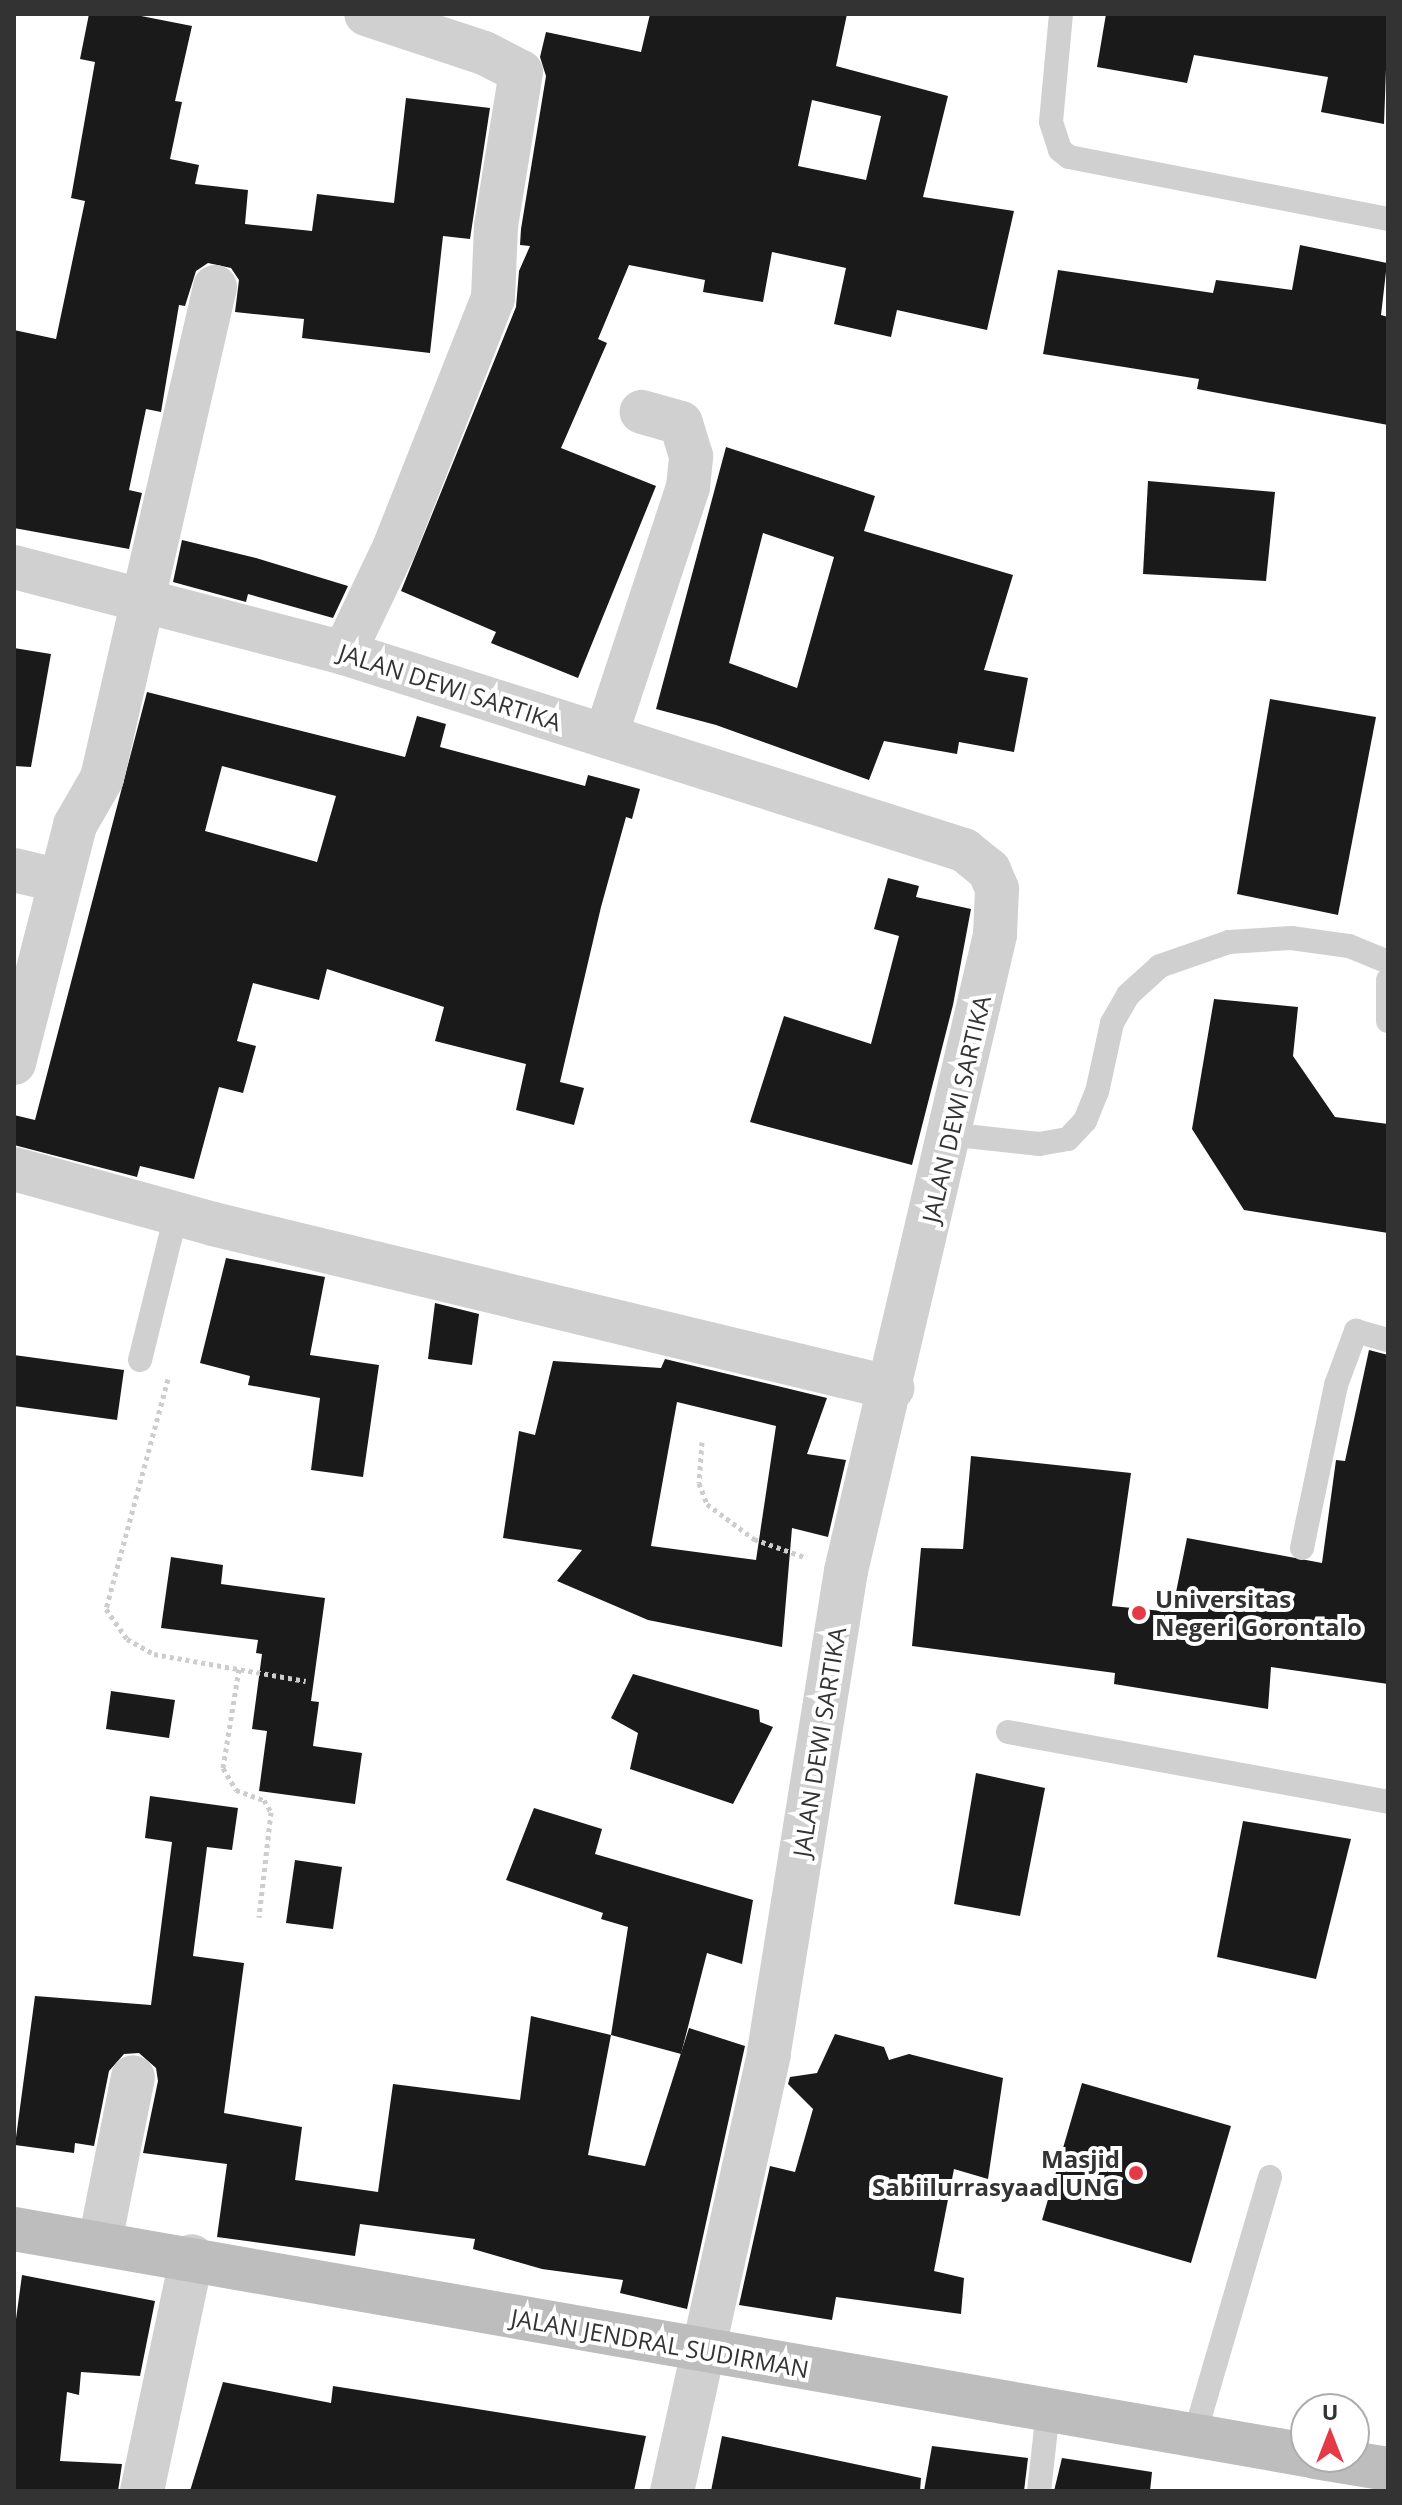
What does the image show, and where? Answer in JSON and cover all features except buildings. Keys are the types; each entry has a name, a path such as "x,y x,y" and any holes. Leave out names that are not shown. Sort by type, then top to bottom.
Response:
{"street":[{"path":"344,653 394,548 493,298 496,226 521,72 484,53 366,14"},
{"path":"14,1063 75,825 102,778 140,600 215,287"},
{"path":"606,735 688,487 691,456 681,423 642,412"},
{"name":"JALAN DEWI SARTIKA","path":"14,567 344,653 964,850 989,870 997,889 995,935 947,1134 892,1388 846,1571 769,2054 699,2351 672,2491"},
{"path":"14,870 60,881"},
{"path":"14,1169 176,1214 892,1388"},
{"path":"100,2242 133,2077"},
{"name":"JALAN JENDRAL SUDIRMAN","path":"14,2229 192,2256 699,2351 1290,2452"},
{"path":"142,2491 192,2256"}],"lane":[{"path":"1061,14 1051,122 1060,150 1069,157 1388,219"},
{"path":"947,1134 1039,1144 1068,1139 1085,1121 1097,1092 1112,1023 1128,995 1160,966 1229,942 1291,938 1349,946 1388,962"},
{"path":"1388,980 1388,1021"},
{"path":"140,1360 176,1214"},
{"path":"1302,1548 1336,1385 1356,1331 1388,1340"},
{"path":"1008,1732 1388,1802"},
{"path":"1194,2437 1270,2177"},
{"path":"1039,2491 1048,2411"}],"path":[{"path":"170,1372 110,1579 106,1609 127,1639 146,1650 306,1681"},
{"path":"702,1442 699,1483 707,1504 728,1524 754,1539 846,1571"},
{"path":"239,1669 223,1768 236,1790 264,1800 271,1812 259,1917"}],"place":[{"name":"Universitas Negeri Gorontalo","path":"1139,1613"},
{"name":"Masjid Sabiilurrasyaad UNG","path":"1136,2173"}]}
